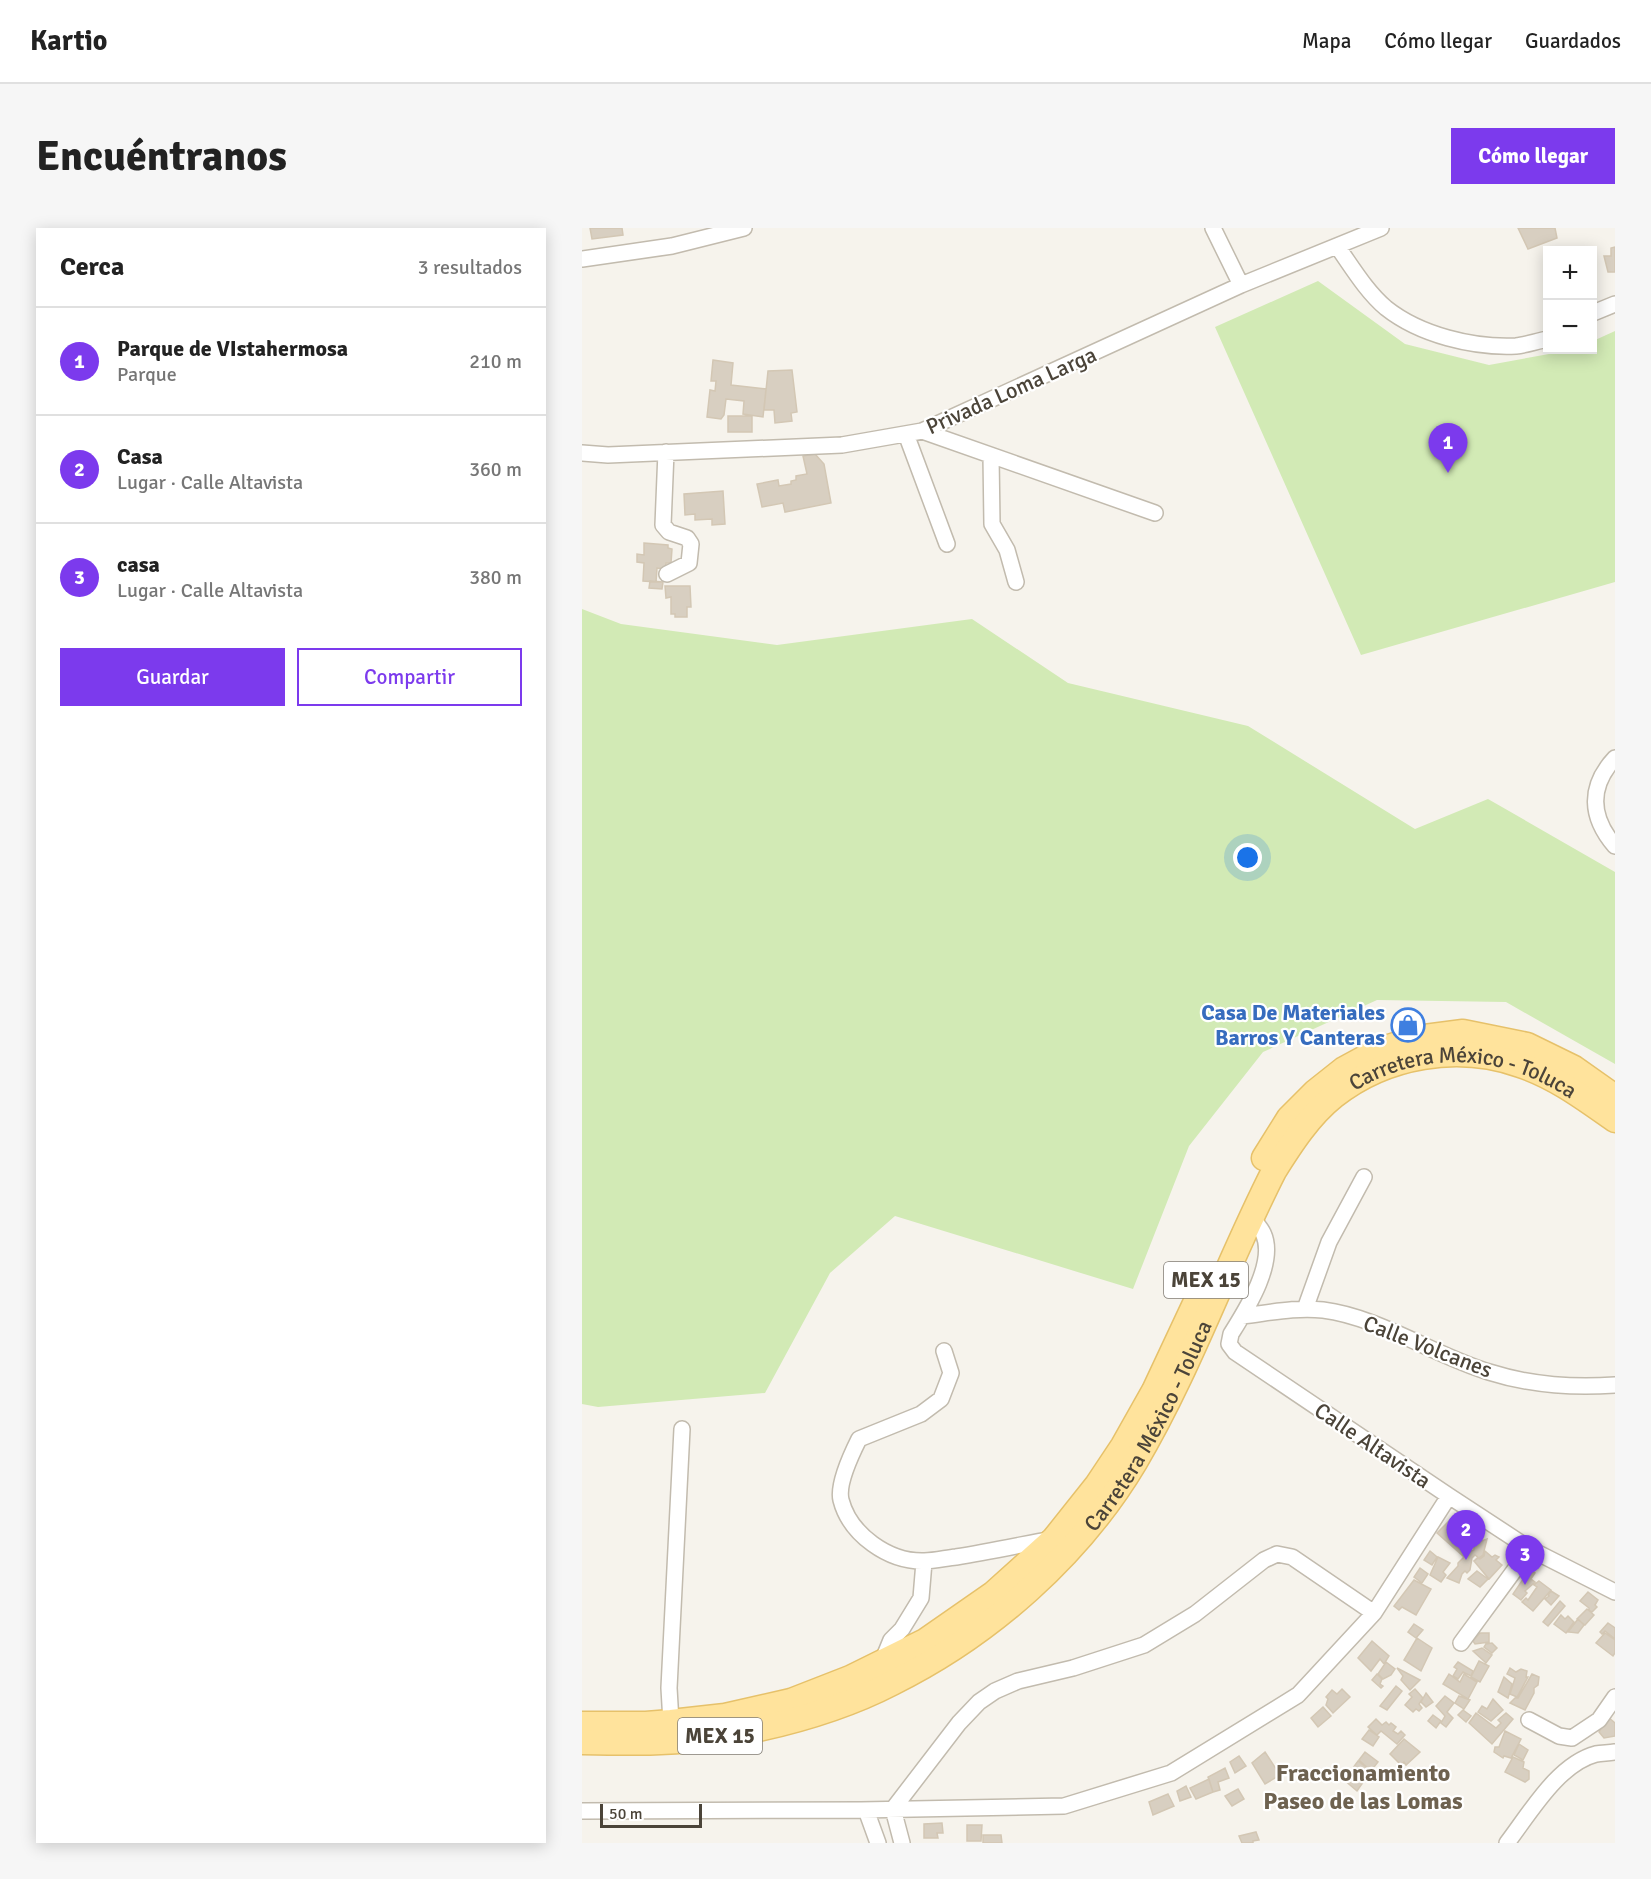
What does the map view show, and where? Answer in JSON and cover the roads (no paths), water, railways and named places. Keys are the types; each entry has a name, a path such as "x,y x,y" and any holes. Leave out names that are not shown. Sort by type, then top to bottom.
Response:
{"main road":[{"name":"Carretera México - Toluca","path":"582,1724 671,1722 725,1716 791,1701 850,1678 925,1641 994,1593 1053,1539 1097,1485 1123,1446 1154,1391 1267,1153 1289,1118 1322,1086 1344,1069 1379,1050 1417,1038 1463,1032 1527,1045 1574,1068 1615,1097"},
{"name":"Carretera México - Toluca","path":"582,1742 651,1743 690,1740 780,1724 853,1700 891,1684 949,1650 989,1622 1048,1571 1075,1542 1107,1504 1134,1465 1173,1392 1257,1203 1274,1171 1288,1148 1317,1112 1354,1082 1377,1070 1415,1058 1432,1055 1475,1055 1521,1065 1570,1088 1615,1120"}],"street":[{"path":"582,260 672,246 744,228"},
{"path":"1213,228 1241,285"},
{"name":"Privada Loma Larga","path":"582,453 608,455 842,445 922,431 1241,285 1381,228"},
{"path":"1337,246 1363,283 1385,307 1411,324 1450,338 1484,345 1517,346 1543,340"},
{"path":"1597,311 1615,304"},
{"path":"922,431 1155,513"},
{"path":"906,434 946,544"},
{"path":"666,452 663,525 669,532 687,538 691,544 689,563 668,574"},
{"path":"991,456 992,524 1007,550 1016,582"},
{"path":"1615,758 1604,770 1596,787 1595,809 1602,830 1615,846"},
{"path":"1305,1309 1329,1242 1364,1177"},
{"path":"1242,1316 1264,1269 1267,1251 1264,1234 1252,1218"},
{"name":"Calle Volcanes","path":"1242,1316 1305,1309 1350,1316 1489,1372 1547,1384 1579,1387 1615,1385"},
{"name":"Calle Altavista","path":"1242,1316 1231,1334 1229,1344 1235,1352 1530,1549 1615,1592"},
{"path":"944,1351 951,1373 941,1399 921,1414 859,1439 847,1464 841,1498 854,1527 884,1552 924,1562 1053,1539"},
{"path":"671,1722 669,1688 682,1429"},
{"path":"582,1811 866,1810 1064,1806 1171,1773 1298,1695 1374,1613 1449,1497"},
{"path":"1461,1642 1530,1549"},
{"path":"893,1809 959,1723 979,1702 995,1691 1018,1680 1073,1668 1144,1645 1195,1614 1264,1560 1277,1554 1292,1557 1374,1613"},
{"path":"882,1662 891,1640 902,1629 921,1598 924,1562"},
{"path":"1529,1720 1559,1736 1572,1738 1599,1720 1615,1696"},
{"path":"1508,1843 1556,1779 1572,1766 1594,1755 1615,1752"},
{"path":"893,1809 902,1843"},
{"path":"866,1810 878,1843"}],"place":[{"name":"Parque de VIstahermosa","path":"1448,473"},
{"name":"Casa De Materiales Barros Y Canteras","path":"1408,1025"},
{"name":"Casa","path":"1466,1560"},
{"name":"casa","path":"1525,1585"}],"district":[{"name":"Fraccionamiento Paseo de las Lomas","path":"1363,1787"}]}
